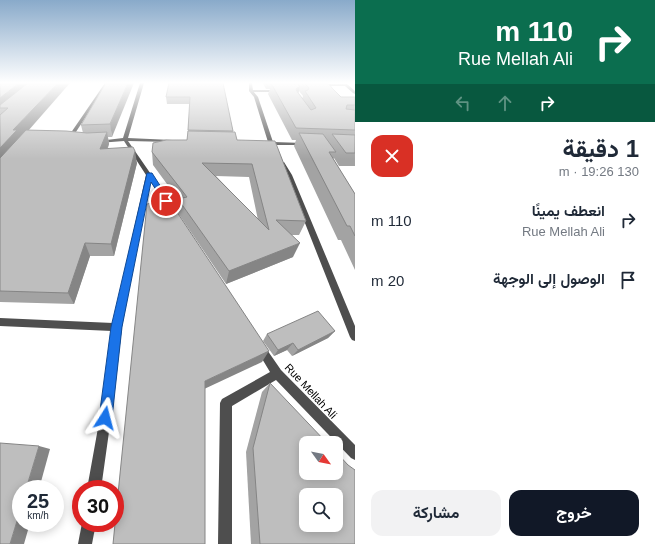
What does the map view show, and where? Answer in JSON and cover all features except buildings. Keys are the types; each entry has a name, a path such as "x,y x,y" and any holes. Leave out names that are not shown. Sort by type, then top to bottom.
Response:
{"street":[{"path":"68,140 89,108"},
{"path":"125,139 134,108"},
{"path":"260,108 271,144 289,175 355,337"},
{"path":"62,137 68,140 75,140"},
{"path":"125,139 175,214"},
{"path":"94,142 125,139 177,141"},
{"path":"258,143 307,144"},
{"path":"95,480 110,389 117,327 149,174"},
{"path":"0,322 117,327"},
{"name":"Rue Mellah Ali","path":"256,341 277,374 355,454"},
{"path":"225,544 226,403 277,374"},
{"path":"85,544 87,532"}],"route":[{"path":"105,418 117,327 149,174 166,201"}]}
